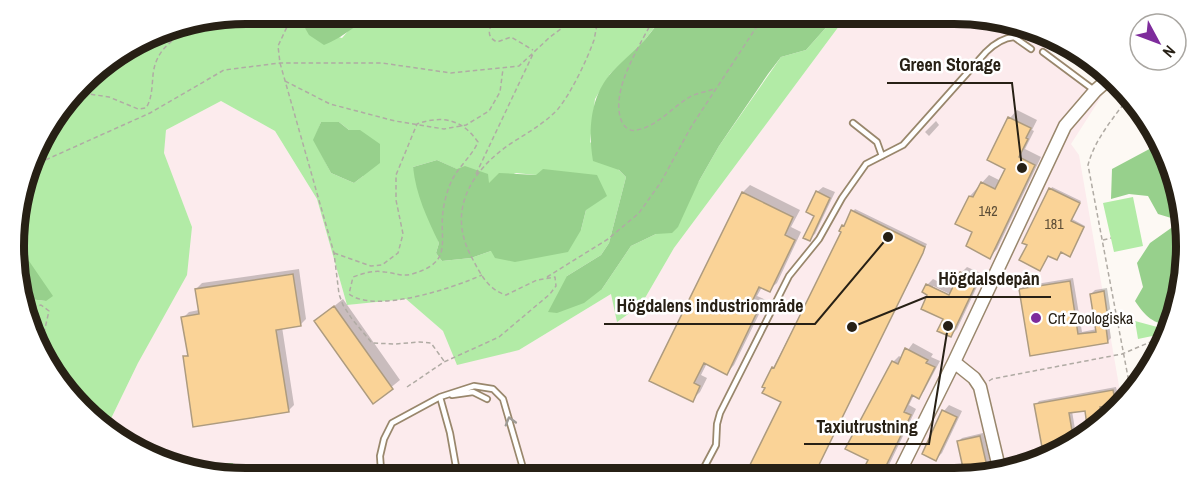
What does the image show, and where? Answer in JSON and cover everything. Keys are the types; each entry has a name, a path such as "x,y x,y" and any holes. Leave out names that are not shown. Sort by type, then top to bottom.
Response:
{"street":[{"path":"901,468 1065,126 1104,83"},
{"path":"954,362 975,378 980,387 998,464"}],"lane":[{"path":"704,468 716,445 720,413 789,276 819,239 842,198 866,164 903,146 995,44 1014,37 1031,49"},
{"path":"1043,52 1095,91"},
{"path":"853,123 877,141 882,156"},
{"path":"381,468 380,456 392,423 440,397 474,386 493,389 503,399 523,468"},
{"path":"440,397 473,392 487,399"},
{"path":"440,397 456,468"}],"path":[{"path":"288,24 278,46 280,63 334,253 339,294 343,306 372,343 431,344 444,362"},
{"path":"491,24 489,34 491,40 497,42 512,37 535,51"},
{"path":"41,162 150,113 224,70 280,63 382,63 451,73 519,66 568,24"},
{"path":"473,180 487,162 538,127 558,108 594,40 598,24"},
{"path":"651,24 631,63 623,85 620,96 620,116 623,125 632,131 639,130 665,116 690,97 716,89"},
{"path":"546,277 608,239 639,213 661,182 692,127 758,24"},
{"path":"85,93 109,97 138,109 146,108 150,98 154,67 161,50 181,34"},
{"path":"407,387 444,362 499,337 511,329 556,286 555,277 546,277 537,279 506,295 491,287 469,252 462,225 462,205 535,51"},
{"path":"284,81 330,104 395,121 444,129 462,126 489,111 500,92 503,68"},
{"path":"1124,103 1100,135 1092,149 1088,165 1122,354 1126,362 1129,382"},
{"path":"334,253 371,266 382,265 398,253 403,234 396,200 396,175 417,124 430,119 447,119 462,126 478,141 451,181 443,212 444,246 438,260 411,274 399,276 384,272 368,272 353,277 349,294 369,301 393,300 439,291 482,275"},
{"path":"1101,241 1111,238"},
{"path":"33,307 41,305 50,311 43,336"},
{"path":"980,387 992,378 1122,354 1155,340"}],"shaded area":[{"path":"841,24 969,24 997,28 1025,36 1048,45 1048,50 1103,94 1071,144 1079,155 1120,393 1089,422 1052,445 997,464 969,468 232,468 232,463 201,463 161,451 123,431 110,421 138,363 192,227 163,153 166,130 221,101 275,131 317,199 347,305 406,299 443,331 519,350 611,294 641,305 674,248"}],"green space":[{"path":"231,24 307,24 305,28 342,38 359,24 657,24 641,45 610,74 595,99 590,142 626,177 609,243 601,255 567,276 602,289 631,246 656,234 699,181 719,146 781,57 806,50 829,24 841,24 674,248 641,305 617,322 611,294 519,350 457,365 443,331 406,299 347,305 317,199 275,131 221,101 166,130 164,153 192,227 187,275 138,363 110,421 89,403 70,381 47,344 31,299 46,301 24,264 24,231 28,203 47,148 70,111 100,79 135,54 175,36 203,28","holes":["321,122 339,122 349,130 363,176 354,183 331,173 314,140","437,160 489,184 516,173 536,175 586,210 581,230 491,251 471,258 442,261 436,253 439,243 413,167"]},
{"path":"307,24 360,24 324,45 309,35 305,28"},
{"path":"658,24 829,24 806,50 781,57 768,74 719,146 699,181 678,227 672,233 656,234 631,246 602,289 584,303 557,313 548,312 567,276 601,255 609,243 626,177 619,170 593,161 592,114 605,81"},
{"path":"321,122 339,122 349,130 360,130 380,144 380,163 354,183 331,173 313,140"},
{"path":"1153,147 1164,175 1174,219 1158,214 1148,196 1129,194 1111,199 1112,169"},
{"path":"437,160 457,169 465,166 488,174 489,183 499,173 536,175 543,169 597,175 607,196 586,210 581,230 568,252 515,262 495,258 491,251 471,258 442,261 436,253 439,243 419,197 413,167"},
{"path":"1133,197 1143,246 1114,252 1103,203"},
{"path":"1175,225 1176,261 1172,289 1162,323 1150,318 1135,301 1143,287 1137,263 1150,243"},
{"path":"24,258 29,261 53,296 46,301 31,299"},
{"path":"1135,321 1160,328 1157,335 1138,339"},
{"path":"201,463 233,463 233,468"}],"building":[{"path":"1008,117 1031,128 1019,157 1035,165 990,259 966,246 972,232 955,224 969,196 973,197 981,182 995,189 1005,169 987,160"},
{"path":"1049,188 1080,203 1071,221 1084,227 1070,257 1061,252 1057,260 1048,256 1040,271 1019,260 1027,245 1022,243"},
{"path":"816,191 830,198 810,241 803,238 814,216 806,212"},
{"path":"742,192 793,217 785,235 795,240 770,292 759,287 751,304 759,308 727,375 704,363 694,383 700,386 693,402 649,381"},
{"path":"851,210 925,247 817,468 748,468 781,402 762,393 765,388 762,387 772,367 774,368 841,232 839,231 842,225 844,226"},
{"path":"960,272 978,280 951,337 937,331 943,319 921,309 927,295 922,292 926,284 949,295"},
{"path":"293,274 301,326 276,330 289,412 193,427 183,356 188,356 181,317 199,314 195,289"},
{"path":"1070,281 1078,334 1096,332 1090,294 1104,291 1109,327 1106,327 1108,343 1030,356 1019,289"},
{"path":"334,306 393,389 373,404 314,321"},
{"path":"905,348 928,360 926,363 935,367 919,399 912,395 904,412 911,415 885,468 869,468 865,466 868,460 845,449 892,361 898,364"},
{"path":"1113,390 1115,399 1108,406 1100,407 1101,412 1087,424 1085,411 1069,413 1072,434 1042,449 1034,404"},
{"path":"942,410 957,417 936,461 922,454"},
{"path":"980,436 987,465 963,468 957,441"}],"place":[{"name":"Green Storage","path":"1022,168"},
{"name":"Högdalens industriområde","path":"888,237"},
{"name":"Crt Zoologiska","path":"1036,318"},
{"name":"Taxiutrustning","path":"948,326"},
{"name":"Högdalsdepån","path":"852,327"}]}
